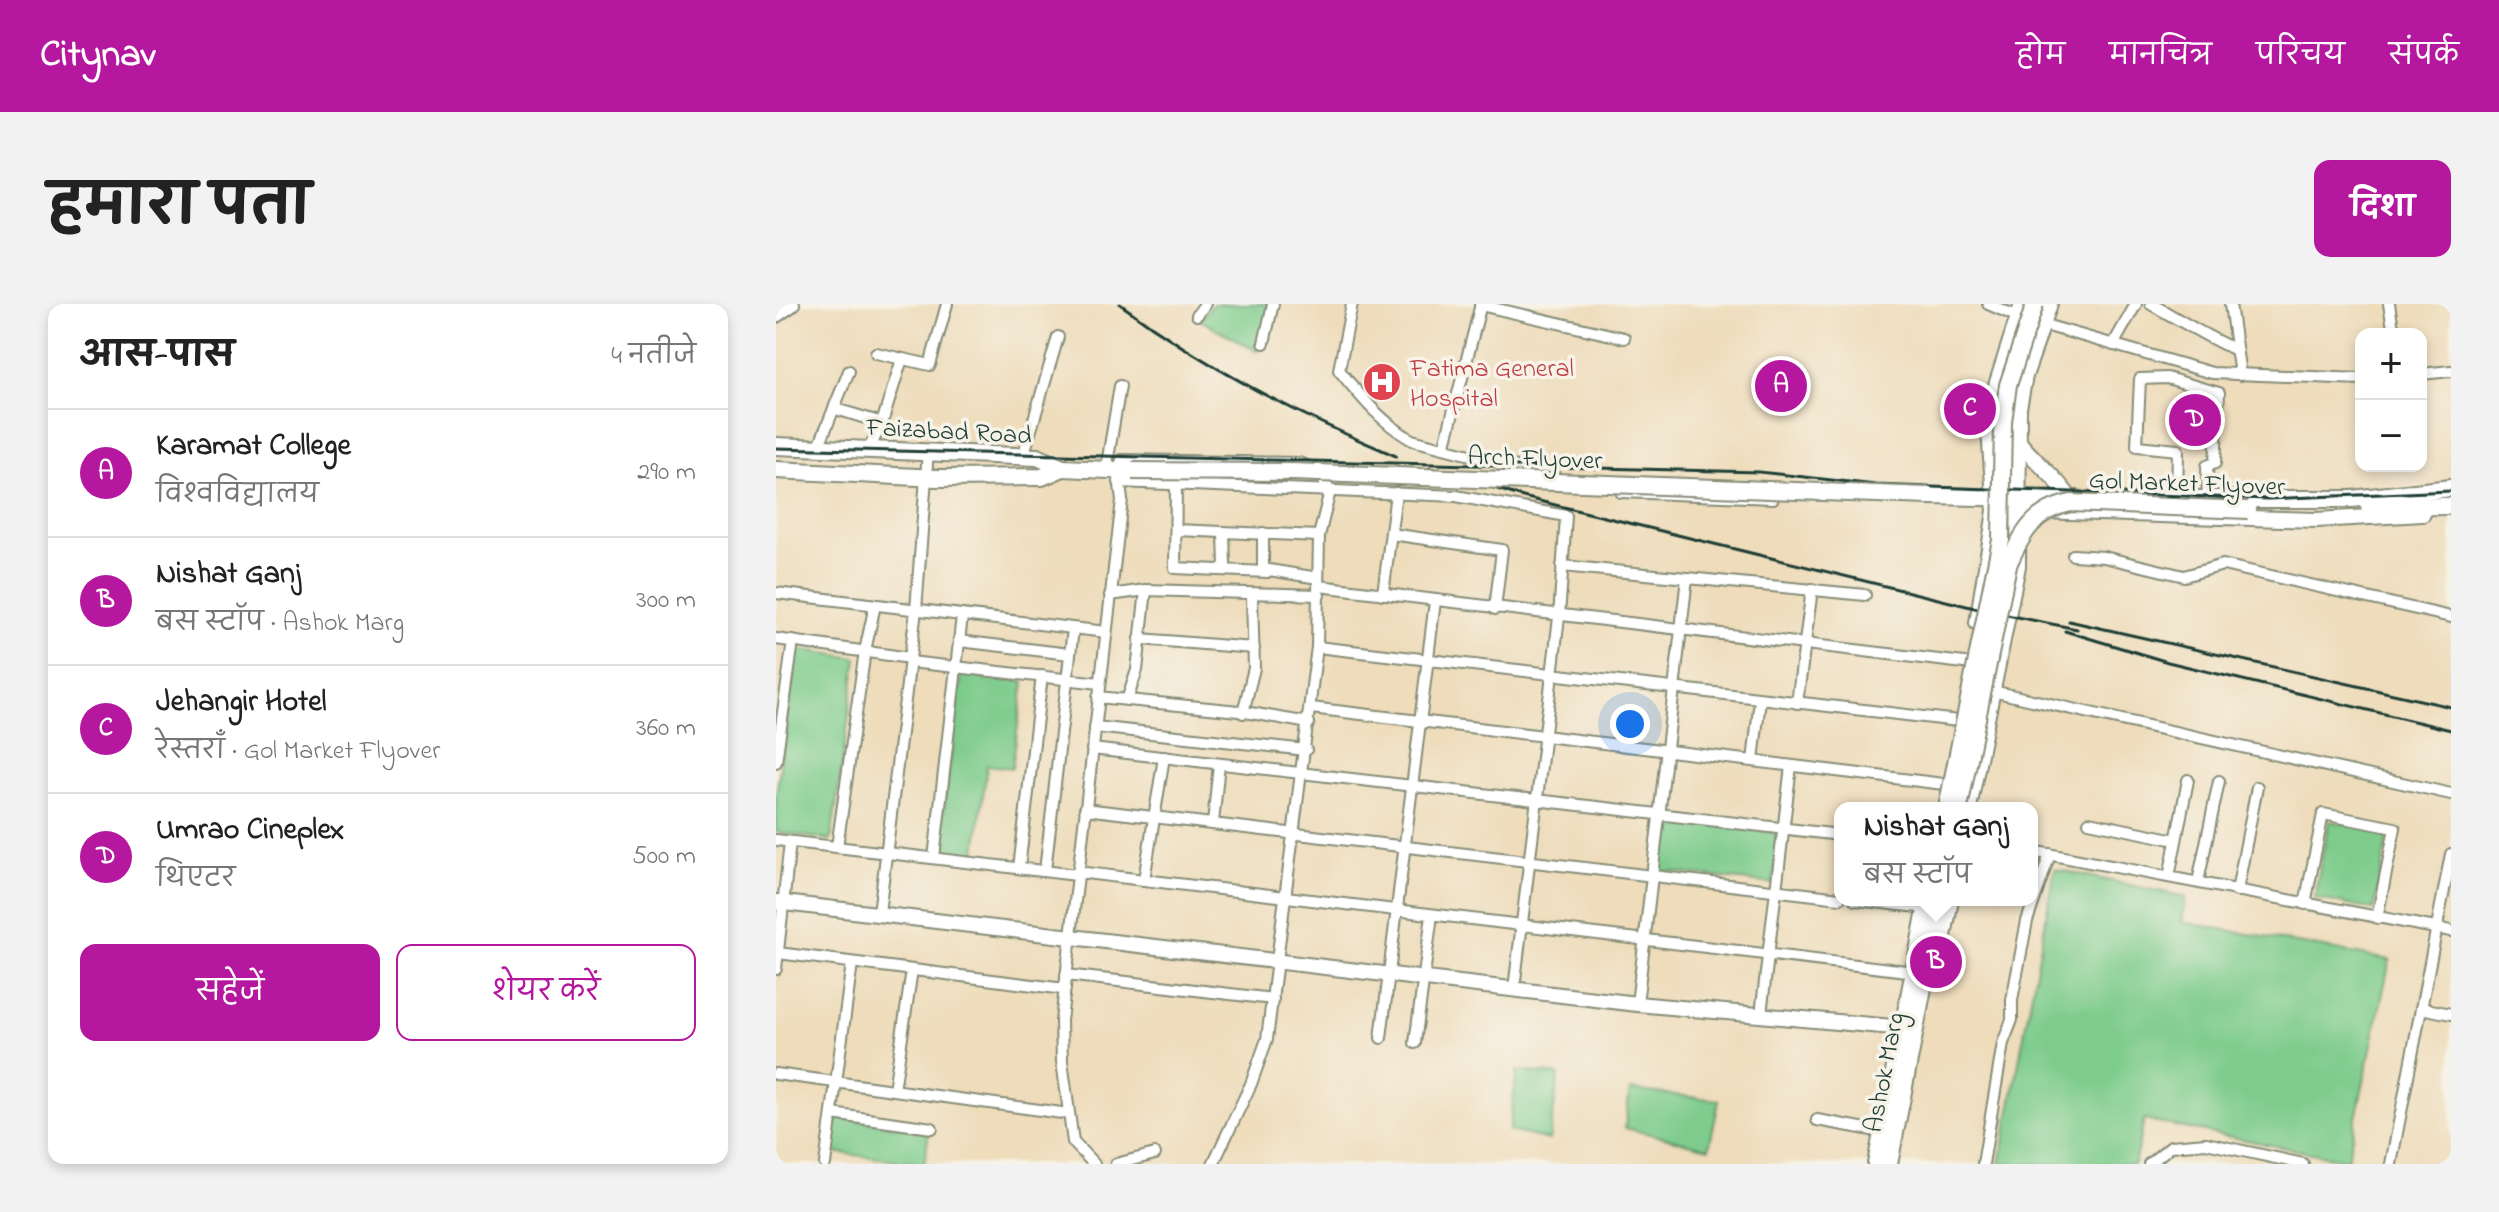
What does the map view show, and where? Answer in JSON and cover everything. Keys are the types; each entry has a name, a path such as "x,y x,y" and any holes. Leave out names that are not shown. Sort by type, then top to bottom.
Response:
{"main road":[{"path":"1948,802 2001,540 2003,422 2008,385 2035,304"},
{"name":"Faizabad Road","path":"776,446 1037,457 1063,468 1119,473"},
{"path":"776,470 928,477 1042,477 1063,468"},
{"name":"Arch Flyover","path":"1119,473 1292,472 1950,497"},
{"path":"1950,497 1993,503 2070,498 2208,501 2352,499 2451,488"},
{"name":"Gol Market Flyover","path":"1960,802 2008,565 2022,533 2033,520 2053,506 2071,503 2248,510 2451,506"},
{"path":"1924,954 1925,911"},
{"name":"Ashok Marg","path":"1876,1164 1915,972 1924,954"},
{"name":"Ashok Marg","path":"1889,1164 1924,954"}],"street":[{"path":"776,315 792,304"},
{"path":"876,353 930,365 947,304"},
{"path":"1197,315 1205,304"},
{"path":"1264,343 1273,304"},
{"path":"1352,304 1339,370 1372,410 1412,440 1554,476 1918,488 1950,497"},
{"path":"1988,304 2020,310 2043,325 2212,373 2355,379"},
{"path":"1970,802 2018,566 2018,439 2025,376 2050,304"},
{"path":"2113,345 2136,304"},
{"path":"2151,304 2202,336 2236,350"},
{"path":"2230,304 2240,375"},
{"path":"2389,304 2393,328"},
{"path":"1444,448 1481,305 1624,338"},
{"path":"1940,802 1983,588 1993,503 1989,431 1993,395 2020,310"},
{"path":"1023,457 1058,337"},
{"path":"869,449 882,423 902,359"},
{"path":"818,448 849,371"},
{"path":"2427,373 2451,371"},
{"path":"2209,390 2212,373"},
{"path":"2177,499 2178,450 2137,446 2140,379 2167,378 2219,393 2215,463 2207,466 2208,501"},
{"path":"1094,1164 1073,1142 1062,1061 1070,935 1122,500 1119,473 1120,386"},
{"path":"836,409 882,423"},
{"path":"2018,439 2034,462 2056,477 2070,498"},
{"path":"879,913 916,610 928,451"},
{"path":"1119,473 1122,460 1299,463 1316,469 1330,491 1319,536 1317,647 1311,708 1267,1039 1251,1084 1213,1164"},
{"path":"1119,473 1176,484 1456,496 1543,509 1566,516 1559,617 1514,989"},
{"path":"1176,484 1175,568 1267,572 1319,586 1997,668"},
{"path":"1383,594 1396,493"},
{"path":"2018,503 2316,520 2451,512"},
{"path":"1176,530 1319,536"},
{"path":"1219,570 1225,566 1224,532"},
{"path":"1263,533 1263,569 1267,572"},
{"path":"1391,534 1502,550 1495,609"},
{"path":"2073,555 2104,557 2184,576 2223,565 2451,617"},
{"path":"1562,566 1865,595"},
{"path":"1637,1004 1687,578"},
{"path":"1243,713 1254,648 1252,596 1255,592 1319,586"},
{"path":"1983,588 2012,591"},
{"path":"1797,703 1812,589"},
{"path":"1110,595 1146,590 1252,596"},
{"path":"1127,700 1137,670 1146,590"},
{"path":"776,593 1106,632"},
{"path":"1381,1038 1435,601"},
{"path":"837,847 865,651 875,605"},
{"path":"934,858 962,616"},
{"path":"1977,622 2006,628"},
{"path":"1045,871 1073,629"},
{"path":"776,639 956,667 1100,683"},
{"path":"1140,639 1254,648"},
{"path":"776,762 793,641"},
{"path":"959,641 1070,654"},
{"path":"1317,647 1985,725"},
{"path":"1019,868 1042,676"},
{"path":"1992,691 2451,794"},
{"path":"1098,697 1309,723"},
{"path":"1753,761 1760,699"},
{"path":"1311,708 1944,784"},
{"path":"1095,727 1306,750"},
{"path":"1092,749 1834,834"},
{"path":"1144,880 1164,757"},
{"path":"1213,823 1219,764"},
{"path":"1761,1014 1791,766"},
{"path":"2169,877 2188,780"},
{"path":"2198,882 2219,781"},
{"path":"2237,891 2257,787"},
{"path":"1085,809 1834,897"},
{"path":"2305,904 2323,814 2395,828 2377,918"},
{"path":"2089,822 2176,840"},
{"path":"776,840 1144,880 1915,972"},
{"path":"776,969 790,842"},
{"path":"2038,852 2451,931"},
{"path":"2038,889 2050,854"},
{"path":"2391,1164 2451,854"},
{"path":"781,902 1637,1004 1904,1028"},
{"path":"1893,906 1925,911"},
{"name":"Ashok Marg","path":"1925,911 1913,937 1924,954 1944,936 1950,906"},
{"path":"1983,1164 2003,1043 2012,1020 2012,1000 2032,906"},
{"path":"1415,1043 1432,915"},
{"path":"778,953 1065,989"},
{"path":"825,1164 852,963"},
{"path":"894,1090 912,970"},
{"path":"1066,975 1273,999"},
{"path":"2421,1008 2451,1014"},
{"path":"776,1074 1069,1114"},
{"path":"832,1114 932,1128"},
{"path":"1817,1120 1883,1132"},
{"path":"2149,1164 2171,1146 2206,1143 2303,1164"},
{"path":"1116,1164 1155,1154"}],"green space":[{"path":"1213,304 1270,304 1257,351 1200,320"},
{"path":"797,649 857,658 831,840 776,832 776,796"},
{"path":"962,673 1024,682 1012,768 987,765 975,859 938,854"},
{"path":"1662,819 1779,833 1773,884 1656,870"},
{"path":"2329,821 2389,832 2374,910 2314,898"},
{"path":"2055,869 2186,897 2182,922 2390,960 2347,1160 2144,1120 2134,1164 2000,1164"},
{"path":"1517,1071 1559,1075 1549,1140 1509,1131"},
{"path":"1630,1090 1719,1100 1709,1148 1625,1128"},
{"path":"836,1117 929,1131 924,1164 831,1152"}],"railway":[{"path":"1120,304 1186,349 1254,389 1396,456"},
{"path":"776,448 1759,472 1876,485 2268,499 2451,491"},
{"path":"1430,468 1523,497 1987,611 2077,629"},
{"path":"2069,621 2451,707"},
{"path":"2065,631 2168,662 2451,730"}],"place":[{"name":"Fatima General Hospital","path":"1382,382"},
{"name":"Karamat College","path":"1781,386"},
{"name":"Jehangir Hotel","path":"1970,409"},
{"name":"Umrao Cineplex","path":"2195,420"},
{"name":"Nishat Ganj","path":"1936,962"}]}
